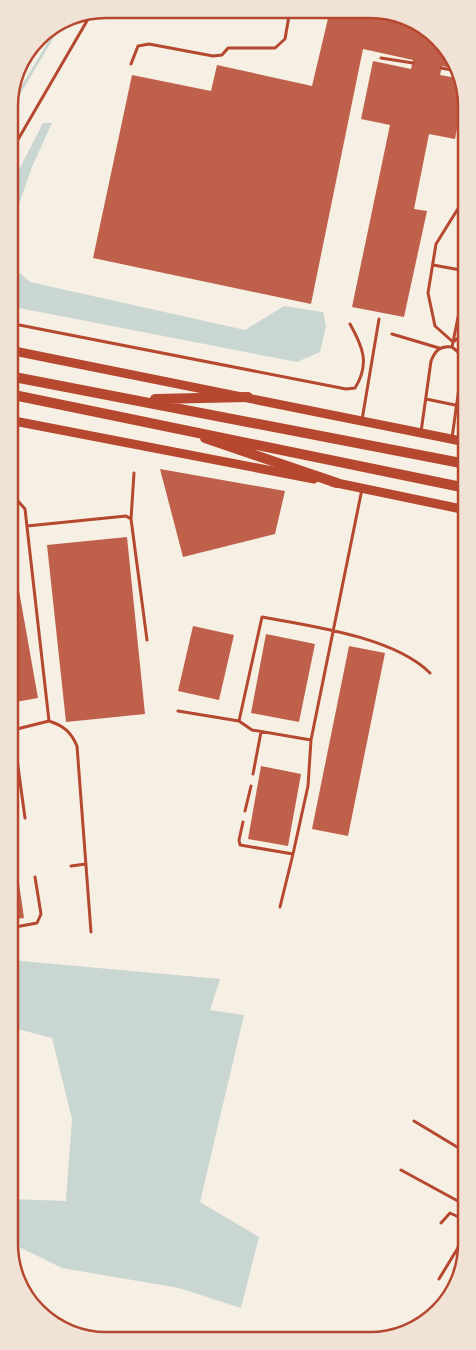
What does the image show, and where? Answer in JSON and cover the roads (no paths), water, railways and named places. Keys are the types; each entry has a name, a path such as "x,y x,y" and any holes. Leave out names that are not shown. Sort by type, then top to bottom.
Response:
{"highway":[{"path":"18,378 458,462"},
{"path":"18,396 163,424 458,486"},
{"path":"134,400 248,397"},
{"path":"163,424 337,483"}],"main road":[{"path":"18,352 458,440"},
{"path":"18,422 458,508"}],"lane":[{"path":"131,64 138,46 149,44 213,56 222,55 228,48 275,48 285,39 289,18"},
{"path":"18,140 88,19"},
{"path":"381,58 413,63"},
{"path":"441,68 450,70"},
{"path":"453,342 435,326 428,293 436,244 458,207"},
{"path":"432,265 458,270"},
{"path":"452,347 458,317"},
{"path":"362,420 379,319"},
{"path":"18,325 346,390 355,388 360,379 364,357 350,324"},
{"path":"392,334 439,348 452,347 458,352"},
{"path":"453,342 458,338"},
{"path":"421,433 431,361 434,353 439,348"},
{"path":"452,439 458,392"},
{"path":"426,399 456,405"},
{"path":"134,473 131,519 147,640"},
{"path":"280,907 308,786 311,740 362,489"},
{"path":"18,499 25,509 28,526 49,721"},
{"path":"28,526 126,516 131,519"},
{"path":"238,721 262,617 333,630 390,649 419,662 430,673"},
{"path":"178,711 238,721 252,730 311,740"},
{"path":"18,729 49,721 61,725 71,734 77,746 90,932"},
{"path":"253,774 261,732"},
{"path":"18,771 25,818"},
{"path":"245,811 251,786"},
{"path":"242,822 240,844 292,854"},
{"path":"71,866 86,864"},
{"path":"18,927 37,923 41,914 35,877"},
{"path":"414,1121 458,1148"},
{"path":"401,1170 458,1201"},
{"path":"441,1223 450,1212 458,1216"},
{"path":"440,1279 458,1248"}],"waterway":[{"path":"18,94 54,34"}]}
